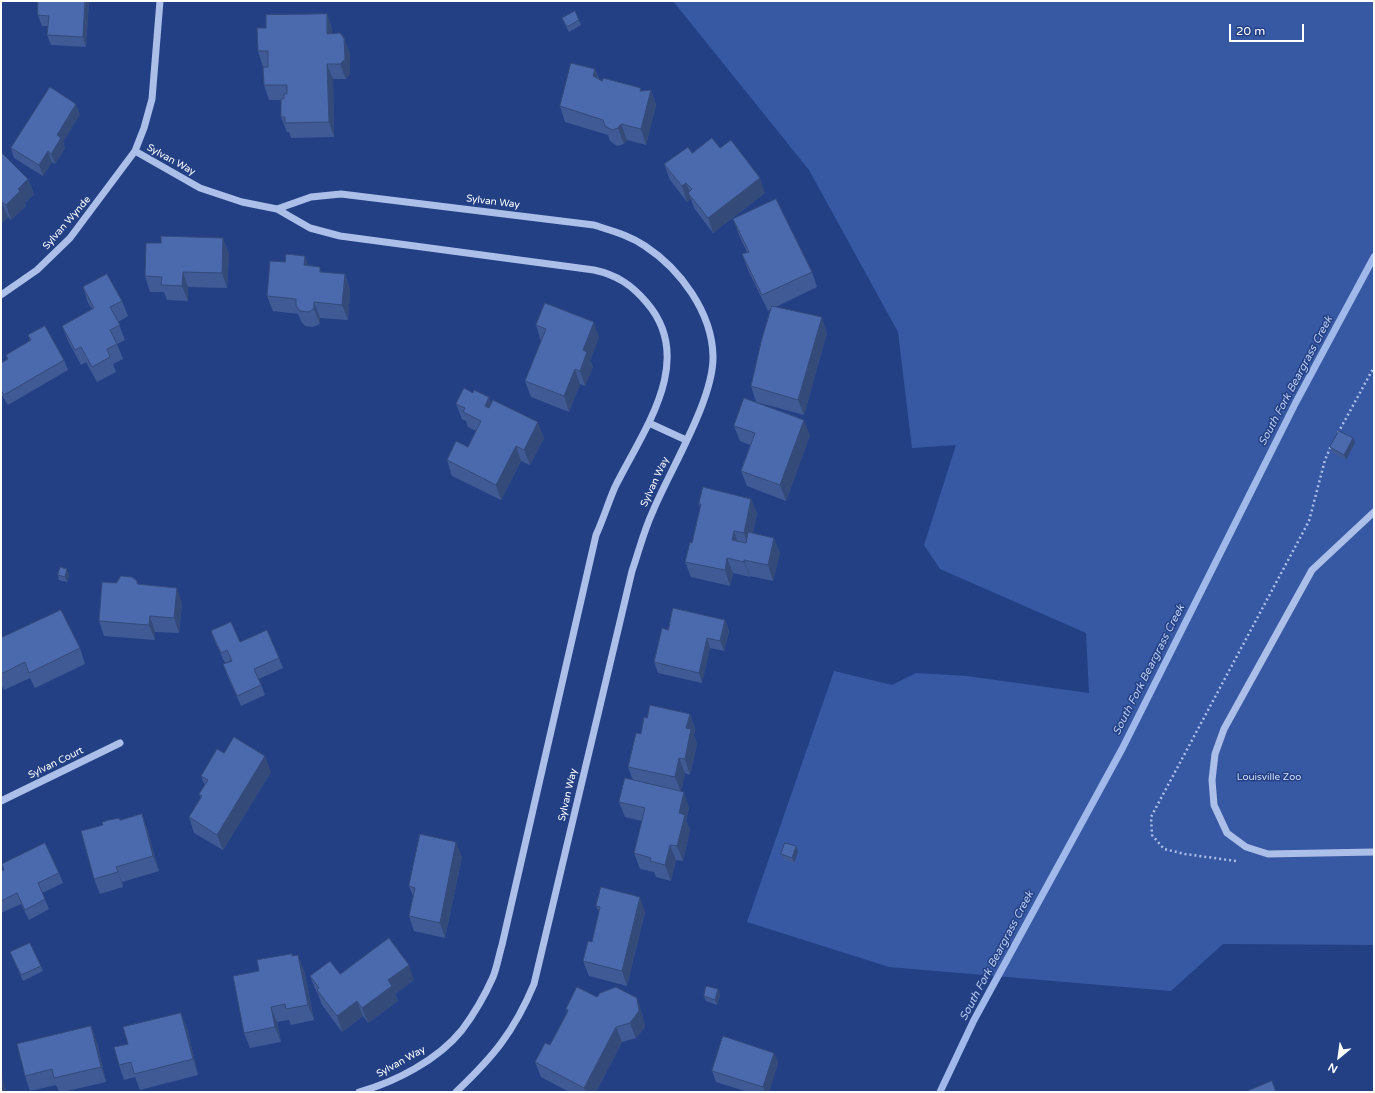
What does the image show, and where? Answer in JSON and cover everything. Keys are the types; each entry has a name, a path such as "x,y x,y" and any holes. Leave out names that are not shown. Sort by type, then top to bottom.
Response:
{"street":[{"name":"Sylvan Way","path":"160,1 152,99 144,128 134,151 200,188 242,202 277,209 310,228 340,236 594,270 612,274 628,284 642,297 654,311 664,330 668,352 663,390 649,423 615,489 596,536 502,945 493,976 462,1030 440,1051 422,1064 378,1087 359,1092"},
{"name":"Sylvan Wynde","path":"1,295 37,270 70,238 134,151"},
{"name":"Sylvan Way","path":"277,209 311,197 341,194 594,225 627,236 639,242 665,262 685,283 708,327 713,356 710,380 703,402 652,512 632,571 534,984 522,1013 510,1032 490,1058 456,1092"},
{"path":"649,423 686,440"},
{"path":"1374,512 1312,570 1224,729 1215,754 1212,780 1214,805 1227,833 1246,847 1268,854 1374,852"},
{"name":"Sylvan Court","path":"1,801 120,743"}],"green space":[{"name":"Louisville Zoo","path":"673,1 1374,1 1374,945 1223,944 1171,991 889,967 747,922 834,671 892,685 916,673 967,676 1089,693 1086,633 940,569 924,545 956,445 912,448 898,332 809,170"}],"building":[{"path":"38,1 85,1 83,37 47,35 49,16 38,15"},
{"path":"575,11 579,20 567,27 562,18"},
{"path":"327,14 327,34 340,33 344,38 345,59 340,64 327,64 329,122 285,123 285,117 281,117 281,99 284,99 284,94 287,94 287,85 264,85 263,67 268,67 268,51 258,51 257,28 266,28 266,15"},
{"path":"571,63 595,69 593,76 602,81 603,78 641,88 640,91 651,90 641,129 621,124 618,128 612,130 605,126 603,120 560,106"},
{"path":"50,87 76,104 57,135 61,138 51,154 48,151 39,165 11,148"},
{"path":"712,138 720,148 731,140 760,178 708,218 688,193 692,189 686,183 682,186 664,164 688,147 692,153"},
{"path":"1,152 28,179 18,189 20,191 6,205 2,202 1,203"},
{"path":"776,199 812,272 762,295 742,254 749,252 733,219"},
{"path":"161,236 223,238 222,273 183,272 182,286 161,285 162,277 145,276 146,243 161,243"},
{"path":"286,254 305,256 304,265 320,267 320,272 345,274 342,305 314,302 314,309 308,312 300,311 296,306 296,299 267,296 270,261 285,262"},
{"path":"107,274 122,301 110,307 120,325 110,330 117,344 107,349 110,357 92,367 81,347 75,350 62,326 94,308 83,287"},
{"path":"545,303 594,322 583,350 587,352 580,371 575,369 564,396 525,381 546,329 536,325"},
{"path":"772,306 822,317 798,400 751,386 761,342"},
{"path":"45,326 64,360 4,395 1,390 1,363 8,359 6,355 31,340 28,335"},
{"path":"464,388 473,393 474,390 489,397 485,406 489,408 493,400 538,422 524,450 516,446 496,485 447,460 456,441 468,447 481,421 463,412 465,408 456,404"},
{"path":"744,398 804,420 780,485 741,471 755,433 734,426"},
{"path":"1339,431 1353,438 1344,455 1330,447"},
{"path":"703,487 751,499 744,533 734,531 732,540 746,543 748,532 774,538 768,565 727,558 725,570 685,562 690,542 692,543 701,504 699,504"},
{"path":"60,567 67,569 65,577 58,575"},
{"path":"121,576 132,577 137,581 137,584 177,588 174,618 150,616 149,625 99,621 102,582 116,583"},
{"path":"673,608 725,620 720,641 707,638 699,673 654,662 662,628 668,630"},
{"path":"61,610 80,648 29,673 25,662 1,674 1,638"},
{"path":"231,622 240,642 267,630 279,658 254,669 261,685 237,696 223,664 232,661 230,656 227,650 221,653 211,631"},
{"path":"650,705 690,714 686,728 691,729 685,759 679,758 675,777 628,767 636,733 641,734 644,717 647,718"},
{"path":"234,737 265,756 217,835 189,817 202,796 199,794 208,780 201,776 217,749 224,753"},
{"path":"625,778 684,792 679,813 685,815 677,846 670,845 665,865 650,861 651,858 634,853 645,808 619,802"},
{"path":"142,814 153,856 116,867 118,872 94,879 81,831 103,825 102,822 109,820 119,818 120,820"},
{"path":"420,834 456,842 440,923 409,916 415,888 409,886"},
{"path":"45,843 59,873 38,883 45,899 25,910 17,893 1,901 1,871 4,870 2,864"},
{"path":"785,843 796,846 792,858 781,854"},
{"path":"601,887 640,897 622,971 583,961 588,941 592,942 600,907 596,906"},
{"path":"389,938 409,965 388,980 392,986 362,1008 357,1001 337,1016 317,990 319,988 310,976 330,961 340,974"},
{"path":"30,943 41,966 21,975 10,952"},
{"path":"292,954 292,956 298,955 308,1005 286,1009 285,1004 271,1007 275,1027 244,1033 233,976 259,971 257,960"},
{"path":"706,986 718,989 715,1000 704,996"},
{"path":"577,987 597,997 600,993 616,987 637,998 639,1011 630,1023 616,1027 584,1088 535,1062 545,1043 550,1045 567,1013 568,1010 566,1009"},
{"path":"181,1013 193,1059 134,1074 131,1062 119,1065 114,1047 128,1044 123,1027"},
{"path":"91,1026 101,1067 54,1078 52,1069 25,1076 17,1044"},
{"path":"723,1036 774,1053 763,1087 712,1071"},
{"path":"1,1081 3,1092 1,1092"},
{"path":"1272,1081 1276,1092 1245,1092"}],"waterway":[{"name":"South Fork Beargrass Creek","path":"940,1092 974,1020 1122,749 1296,402 1374,257"}]}
